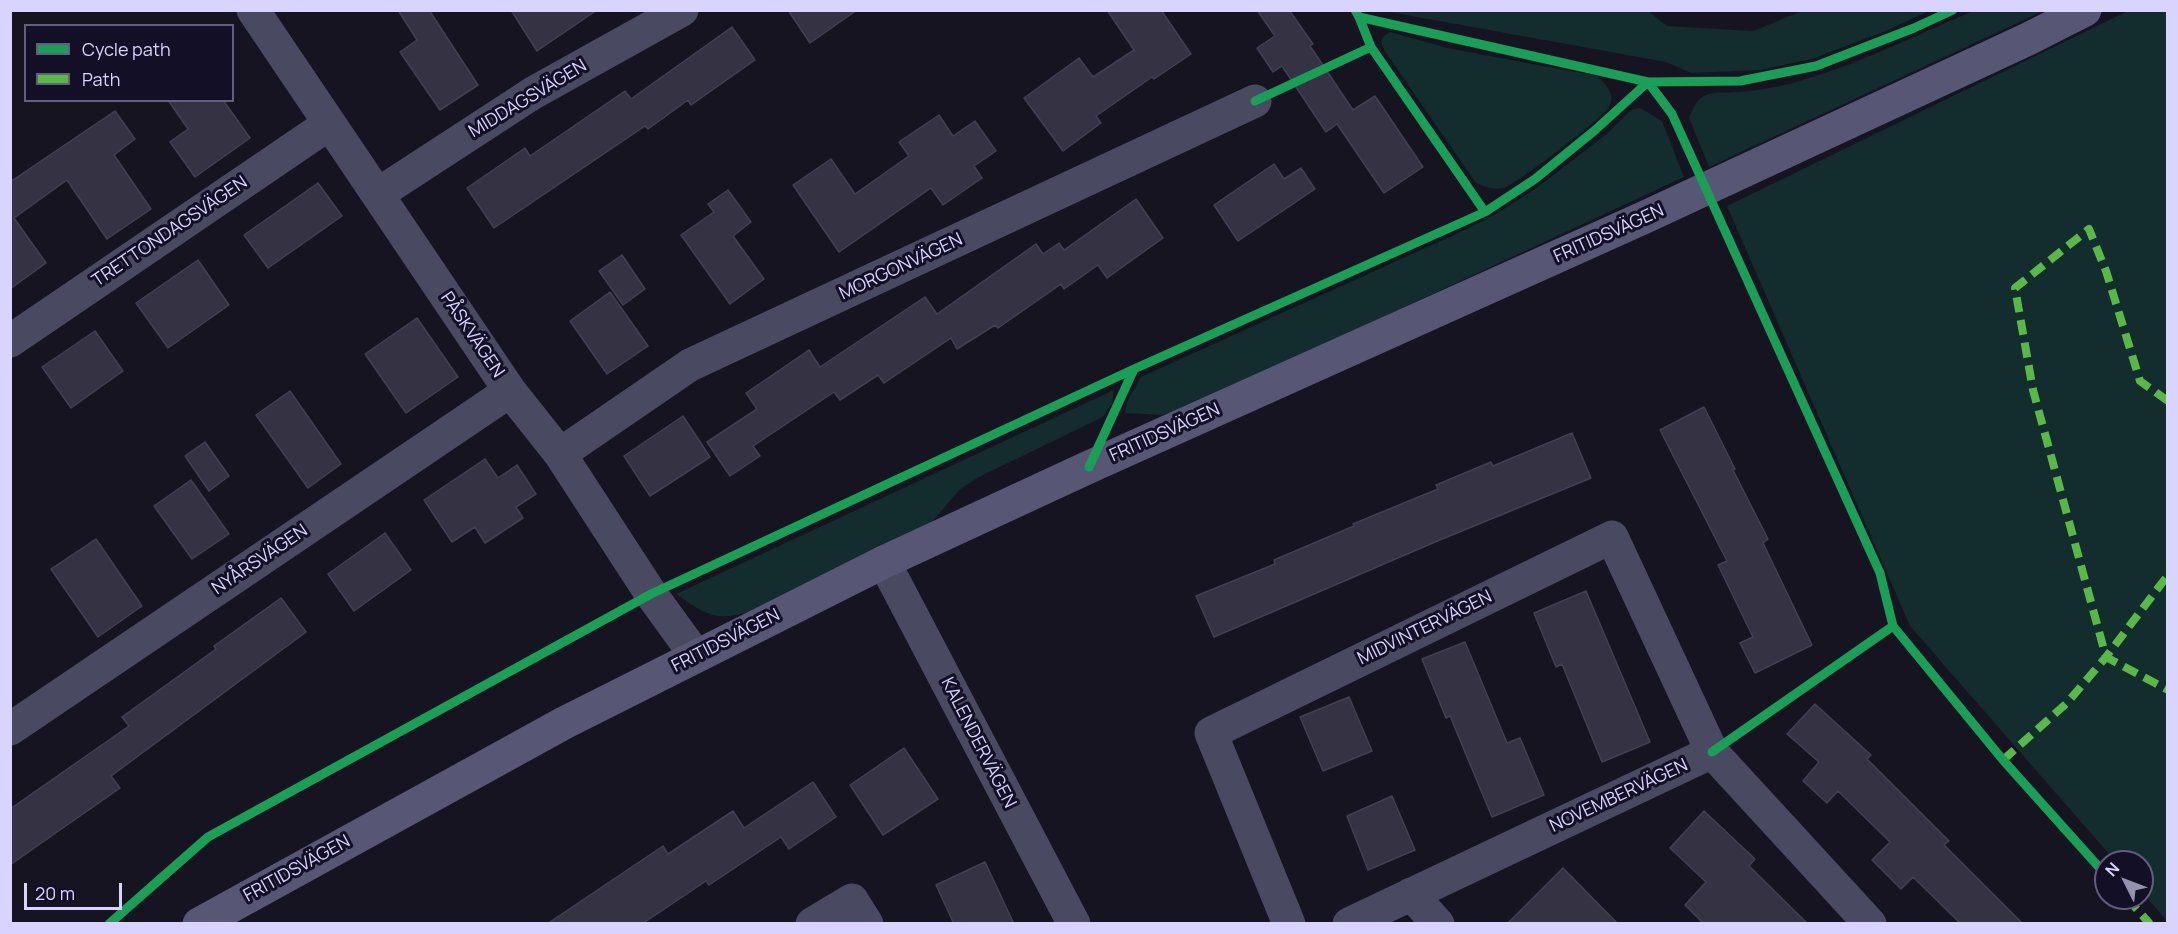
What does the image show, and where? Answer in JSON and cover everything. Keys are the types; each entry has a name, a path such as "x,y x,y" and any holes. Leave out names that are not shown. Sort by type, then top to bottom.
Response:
{"street":[{"name":"PÅSKVÄGEN","path":"253,10 510,391 560,454 651,594 696,656"},
{"name":"MIDDAGSVÄGEN","path":"378,195 532,93 681,10"},
{"name":"FRITIDSVÄGEN","path":"199,924 564,723 884,562 1653,214 2085,10"},
{"name":"MORGONVÄGEN","path":"560,454 690,365 1255,101"},
{"name":"TRETTONDAGSVÄGEN","path":"10,340 329,124"},
{"name":"NYÅRSVÄGEN","path":"10,729 510,391"},
{"name":"MIDVINTERVÄGEN","path":"1289,924 1211,732 1612,537 1712,752"},
{"name":"KALENDERVÄGEN","path":"884,562 1074,924"},
{"name":"NOVEMBERVÄGEN","path":"1349,924 1712,752"},
{"path":"1712,752 1870,924"},
{"path":"1411,894 1438,924"},
{"path":"812,924 852,900 867,924"}],"green space":[{"path":"2130,10 2168,11 2167,921 2154,906 2154,850 2106,850 1910,626 1727,206"},
{"path":"1384,11 1648,11 1667,26 1753,31 1802,11 1929,11 1888,30 1812,59 1760,70 1691,73 1666,62"},
{"path":"1973,11 2043,11 1709,167 1689,118 1698,101 1708,94 1744,92 1801,81 1876,54"},
{"path":"1390,32 1447,48 1597,76 1609,90 1611,102 1603,114 1523,176 1503,188 1486,187 1476,183 1384,50 1381,41"},
{"path":"1640,108 1662,121 1684,177 1196,404 1162,415 1125,413 1127,402 1141,377 1465,230 1499,212 1535,189 1608,133 1631,110"},
{"path":"1114,390 1112,403 1103,417 979,477 959,490 933,521 758,609 733,616 715,615 706,613 676,594"}],"building":[{"path":"398,10 429,10 478,85 440,110 400,52 417,40"},
{"path":"511,10 597,10 537,51"},
{"path":"788,10 857,10 810,43"},
{"path":"1107,10 1161,10 1191,54 1154,79 1152,77 1096,116 1101,123 1063,151 1024,98 1079,58 1093,77 1134,50"},
{"path":"1257,10 1289,10 1313,44 1310,46 1353,110 1375,96 1423,167 1384,193 1337,124 1326,132 1282,66 1273,72 1257,48 1275,36"},
{"path":"732,27 755,60 691,105 688,100 648,129 645,126 494,228 467,188 525,148 530,156 625,91 631,99"},
{"path":"169,102 224,102 250,138 195,177 170,142 188,129"},
{"path":"115,111 135,139 114,155 151,209 107,239 67,180 14,218 46,263 10,289 10,182"},
{"path":"939,115 953,136 975,121 996,151 974,166 982,178 943,205 931,188 839,252 793,185 831,159 855,194 909,156 899,142"},
{"path":"1274,164 1284,179 1301,168 1315,189 1238,241 1214,205"},
{"path":"318,183 342,216 268,268 244,235"},
{"path":"728,190 751,222 733,236 764,279 730,304 681,235 714,212 708,204"},
{"path":"1136,199 1163,238 1107,278 1098,265 1064,289 1061,284 998,328 995,325 957,349 951,338 884,383 878,375 840,400 834,392 753,446 760,456 730,476 707,442 757,409 746,393 809,350 820,367 925,297 937,314 1036,244 1043,254 1059,243 1064,250"},
{"path":"622,255 645,289 623,305 599,271"},
{"path":"198,260 229,305 168,348 136,303"},
{"path":"610,292 648,346 607,374 570,321"},
{"path":"417,318 458,377 406,413 365,354"},
{"path":"95,331 123,371 71,408 42,367"},
{"path":"290,391 341,464 308,488 256,415"},
{"path":"1704,407 1768,539 1763,543 1812,645 1755,673 1740,643 1753,637 1718,565 1727,561 1660,430"},
{"path":"683,416 710,457 650,496 624,456"},
{"path":"1572,433 1591,478 1214,637 1196,596 1275,564 1274,560 1438,489 1436,485 1491,462 1493,466"},
{"path":"205,442 229,476 209,491 185,456"},
{"path":"485,459 498,478 517,465 536,494 516,507 523,518 485,543 475,527 452,542 424,500"},
{"path":"191,480 229,534 192,559 154,506"},
{"path":"385,533 411,570 354,611 328,574"},
{"path":"96,539 142,606 98,637 51,569"},
{"path":"1586,591 1650,742 1602,762 1562,664 1556,667 1534,613"},
{"path":"281,598 306,632 111,776 120,788 10,865 10,809 129,726 122,717 216,649 214,646"},
{"path":"1465,642 1507,743 1520,738 1544,795 1492,817 1450,716 1446,718 1422,659"},
{"path":"1349,697 1372,751 1323,771 1300,717"},
{"path":"1815,704 1871,755 1867,759 1949,841 1944,845 2023,924 1961,924 1913,877 1901,889 1872,860 1890,842 1838,791 1827,803 1803,781 1819,762 1787,734"},
{"path":"904,748 938,799 883,835 850,785"},
{"path":"813,782 836,817 789,849 781,837 709,885 706,881 642,924 547,924 663,846 668,854 733,811 744,828"},
{"path":"1392,796 1415,850 1368,870 1347,816"},
{"path":"1704,811 1755,859 1749,866 1808,924 1704,924 1685,905 1706,882 1670,848"},
{"path":"985,862 1014,924 954,924 936,885"},
{"path":"1563,868 1618,924 1507,924"}],"marked path":[{"path":"2168,401 2140,381 2106,271 2089,229 2015,288 2033,390 2106,657 2168,690"},
{"path":"2003,760 2067,703 2106,657 2168,575"},
{"path":"2138,910 2150,924"}],"cycle path":[{"path":"1355,10 1359,17 1648,82 1740,81 1816,66 1914,28 1953,10"},
{"path":"1359,17 1371,47 1485,212"},
{"path":"1255,101 1371,47"},
{"path":"1648,82 1672,114 1880,573 1893,626 2003,760 2094,862"},
{"path":"109,924 208,837 651,594 1134,369 1485,212 1535,179 1594,131 1648,82"},
{"path":"1089,467 1134,369"},
{"path":"1712,752 1893,626"}]}
